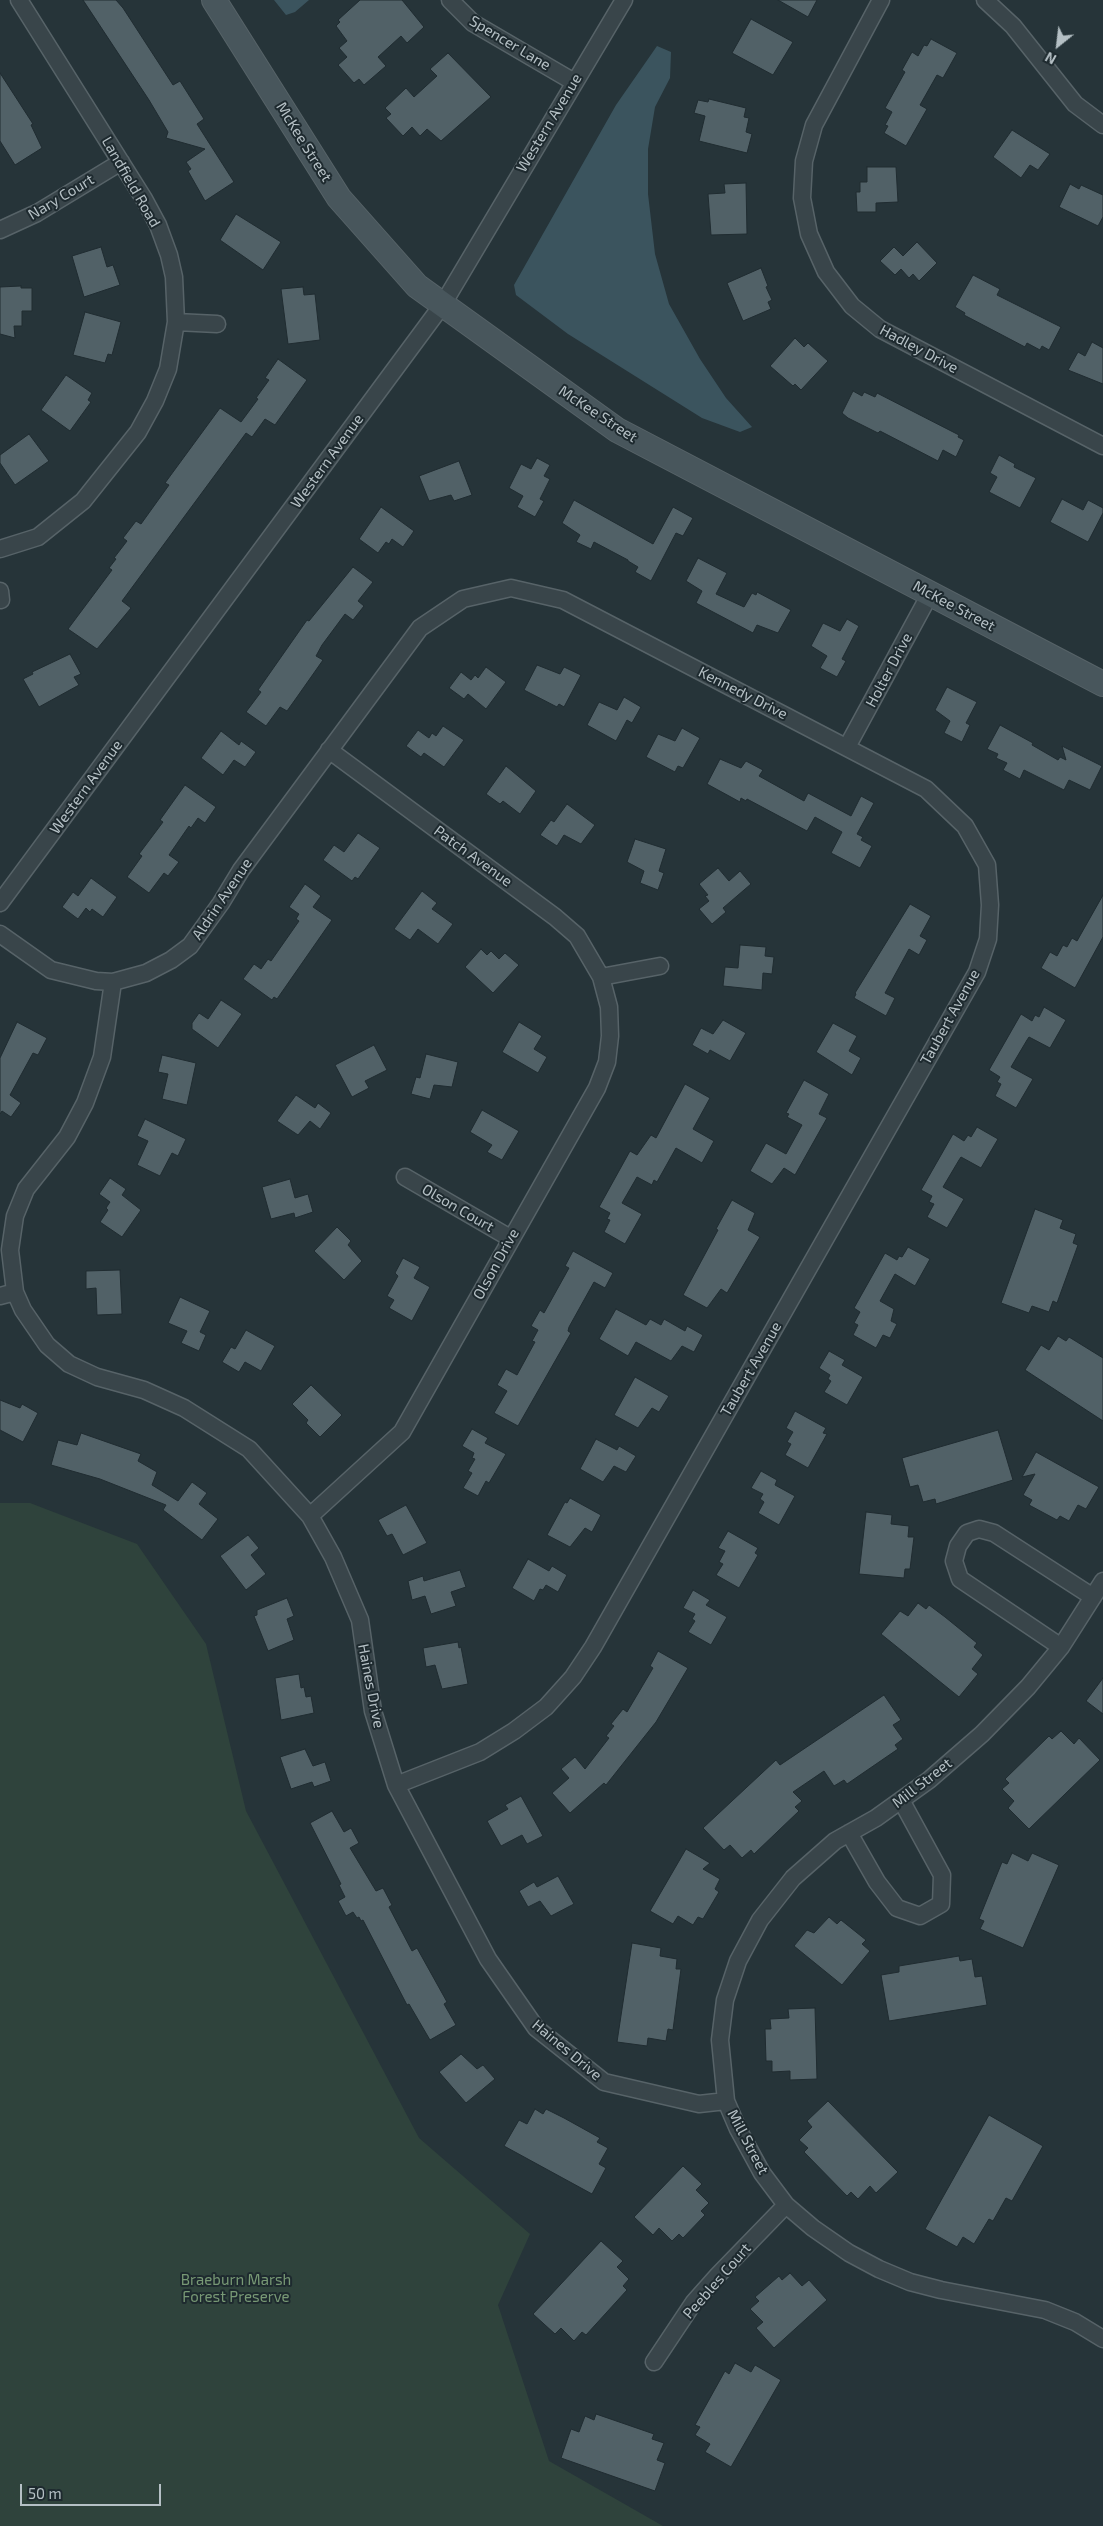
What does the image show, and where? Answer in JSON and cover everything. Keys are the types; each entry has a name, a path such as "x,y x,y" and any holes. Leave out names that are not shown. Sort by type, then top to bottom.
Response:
{"street":[{"name":"Landfield Road","path":"0,548 38,537 83,501 138,432 155,401 168,369 176,322 174,276 169,255 158,226 121,162 19,0"},
{"name":"McKee Street","path":"214,0 339,198 417,286 617,430 1103,684"},
{"name":"Spencer Lane","path":"450,0 473,23 574,82"},
{"name":"Western Avenue","path":"0,903 443,304 624,0"},
{"name":"Hadley Drive","path":"881,0 814,125 804,161 802,198 809,234 826,272 852,306 880,330 1103,446"},
{"path":"985,0 1013,26 1075,104 1103,125"},
{"name":"Nary Court","path":"0,230 37,213 121,162"},
{"path":"176,322 218,324"},
{"name":"Kennedy Drive","path":"463,599 511,588 563,600 926,789 965,826 987,865"},
{"name":"Holter Drive","path":"847,747 930,594"},
{"name":"Aldrin Avenue","path":"114,982 146,973 172,960 190,946 221,903 241,870 420,628 463,599"},
{"name":"Patch Avenue","path":"328,750 555,917 577,936 601,977"},
{"name":"Taubert Avenue","path":"396,1785 480,1752 514,1732 546,1707 573,1677 583,1662 977,972 988,939 990,905 987,865"},
{"path":"0,934 51,970 86,979 114,982 102,1057 85,1103 67,1137 26,1189 15,1216 10,1250 8,1294"},
{"path":"601,977 660,966"},
{"name":"Olson Drive","path":"310,1516 402,1432 431,1384 510,1238 597,1088 607,1062 610,1036 609,1007 601,977"},
{"name":"Olson Court","path":"405,1177 510,1238"},
{"name":"Haines Drive","path":"8,1294 24,1310 47,1345 69,1364 97,1377 144,1390 192,1413 249,1449 310,1516 334,1558 360,1620 372,1710 396,1785 488,1959 536,2028 604,2082 699,2104 726,2100"},
{"path":"1061,1646 960,1579 954,1561 958,1546 967,1533 979,1530 994,1533 1093,1597"},
{"name":"Mill Street","path":"1103,1581 1061,1646 1028,1687 982,1734 929,1780 901,1800 835,1841 793,1878 760,1920 738,1962 725,2000 720,2040 726,2100 738,2129 762,2173 786,2205 834,2243 879,2269 940,2290 1045,2310 1075,2322 1103,2339"},
{"path":"849,1833 877,1882 897,1908 920,1916 941,1904 942,1875 901,1800"},
{"name":"Peebles Court","path":"654,2362 694,2302 786,2205"}],"green space":[{"name":"Braeburn Marsh Forest Preserve","path":"0,1503 30,1503 137,1544 206,1644 246,1811 419,2138 530,2234 498,2305 549,2461 663,2526 0,2526"}],"water":[{"path":"274,0 309,0 295,12 286,15"},
{"path":"657,46 671,52 670,78 655,107 648,149 648,194 655,254 669,304 700,359 726,398 752,427 740,432 702,418 568,334 516,295 514,285 616,105"}],"building":[{"path":"83,0 116,0 123,8 173,85 180,81 204,119 197,124 234,182 205,201 188,171 191,169 186,162 205,149 166,138 168,132 149,100"},
{"path":"360,0 402,0 424,27 407,43 401,36 378,57 386,66 364,85 359,79 354,83 338,65 347,57 339,48 347,41 336,26 340,22 338,20"},
{"path":"778,0 817,0 808,17"},
{"path":"751,19 793,42 773,75 732,53"},
{"path":"931,39 957,53 943,78 937,75 920,105 927,109 906,146 884,133 888,126 885,125 892,112 885,108 905,72 902,70 912,52 918,56 924,45 927,46"},
{"path":"448,53 491,97 441,141 427,129 420,136 412,127 403,136 386,118 391,114 385,108 406,88 414,97 437,76 430,69"},
{"path":"0,73 33,124 31,125 42,148 15,165 0,141"},
{"path":"709,99 746,108 744,117 749,118 746,132 752,134 747,153 699,141 705,116 694,113 698,100 708,102"},
{"path":"1012,130 1050,154 1038,170 1030,165 1021,178 993,157"},
{"path":"867,167 896,167 898,202 876,203 876,212 857,212 856,192 860,192 860,182 867,182"},
{"path":"746,183 747,234 711,235 708,194 725,193 724,184"},
{"path":"1070,184 1079,189 1081,185 1103,195 1103,217 1098,226 1059,207"},
{"path":"236,214 281,242 263,270 220,240"},
{"path":"917,242 937,263 919,281 913,274 909,278 901,269 895,275 880,261 894,247 903,256"},
{"path":"101,247 107,267 113,265 120,285 84,297 72,256"},
{"path":"761,268 772,300 768,302 771,309 743,321 727,283"},
{"path":"973,275 1000,289 997,295 1061,327 1049,350 1042,346 1040,350 1027,343 1025,347 964,315 965,313 955,307"},
{"path":"21,286 21,288 32,288 32,311 22,311 22,326 14,326 15,338 0,334 0,287"},
{"path":"303,287 304,295 315,294 320,340 288,344 281,289"},
{"path":"85,312 121,322 112,355 108,354 105,363 73,355"},
{"path":"795,338 804,347 808,343 828,361 801,390 795,384 793,386 770,366"},
{"path":"1092,342 1103,348 1103,384 1068,370 1078,352 1085,356"},
{"path":"278,359 307,380 275,425 265,419 252,437 246,433 122,601 131,608 97,649 68,629 112,570 109,568 116,559 114,558 127,541 123,538 136,521 141,524 169,485 165,483 220,408 241,422 258,399 256,398 269,380 265,378"},
{"path":"66,375 92,393 88,400 91,402 70,431 41,410"},
{"path":"853,391 862,396 864,392 875,397 877,393 959,435 958,437 964,440 956,457 943,450 938,461 880,431 878,433 848,418 842,413"},
{"path":"29,434 49,461 15,485 0,463 0,455"},
{"path":"999,455 1015,464 1014,467 1036,478 1020,508 989,492 997,477 990,473"},
{"path":"537,458 550,465 544,476 550,479 540,499 544,501 535,517 517,507 523,496 509,488 521,464 531,469"},
{"path":"459,461 472,495 454,501 451,495 429,501 419,476"},
{"path":"1062,499 1083,510 1088,500 1103,508 1103,513 1088,542 1050,522"},
{"path":"574,500 653,544 673,507 693,518 683,536 676,533 651,581 635,572 638,567 628,560 594,542 591,549 576,542 580,535 562,523"},
{"path":"381,507 414,531 403,547 392,539 389,544 386,542 378,553 359,539"},
{"path":"698,558 727,573 716,594 744,607 752,593 756,595 757,592 791,610 778,633 757,625 753,633 696,603 702,591 686,581"},
{"path":"353,567 373,582 358,601 364,606 353,620 345,614 322,645 316,656 323,660 297,697 287,711 280,707 266,726 246,712 261,692 258,690 307,620 309,621"},
{"path":"847,619 859,626 842,659 846,661 837,677 820,668 827,656 811,646 823,623 840,631"},
{"path":"70,654 81,674 74,677 79,685 39,707 23,679 33,674 32,672"},
{"path":"537,665 560,674 564,667 581,675 564,707 559,704 557,707 524,690"},
{"path":"486,667 506,682 486,709 468,694 464,699 449,688 461,672 471,680 475,675 478,678"},
{"path":"947,687 977,702 966,723 970,725 962,742 944,733 950,721 935,710"},
{"path":"624,697 641,707 632,723 627,720 616,741 587,725 599,702 617,710"},
{"path":"1000,725 1033,743 1032,745 1058,760 1060,757 1066,760 1062,746 1102,766 1090,790 1069,780 1064,790 1024,770 1020,779 1003,770 1007,763 996,758 998,754 987,749"},
{"path":"443,726 464,740 444,767 424,753 421,757 406,746 418,730 429,738 432,733 436,736"},
{"path":"682,728 700,738 683,768 678,766 675,772 646,757 658,734 675,741"},
{"path":"221,731 239,745 241,741 256,752 245,767 234,760 223,775 201,758"},
{"path":"720,759 741,768 746,761 763,770 759,776 804,801 808,793 851,816 861,796 874,803 857,834 863,837 861,840 872,846 860,868 831,853 842,832 815,817 807,831 747,799 746,801 741,798 740,802 707,784"},
{"path":"506,766 536,791 520,814 503,801 500,804 486,794"},
{"path":"185,785 216,807 205,823 198,818 191,828 189,826 169,855 179,862 168,876 164,873 149,893 127,877 142,856 139,854 163,822 160,820"},
{"path":"567,804 595,825 581,844 564,835 557,846 540,835 551,820 554,822"},
{"path":"358,833 380,848 358,879 355,877 352,881 323,860 334,845 344,852"},
{"path":"635,839 666,849 659,871 664,873 658,890 640,883 644,871 627,862"},
{"path":"718,868 729,881 740,871 751,884 723,908 726,912 712,924 699,909 709,901 705,896 708,895 699,884"},
{"path":"91,878 117,897 103,917 92,909 90,912 86,908 78,919 62,907 73,892 78,896"},
{"path":"305,884 321,896 313,907 332,920 277,999 274,997 272,1000 243,979 254,964 261,969 268,959 271,961 299,921 296,919 299,914 289,907"},
{"path":"422,891 437,903 432,909 453,924 438,944 418,929 410,940 394,929"},
{"path":"1103,895 1103,937 1075,988 1041,968 1050,952 1057,956 1063,945 1067,947 1072,938 1077,941"},
{"path":"910,904 931,916 920,936 927,940 919,955 909,949 885,993 895,998 886,1016 854,998 855,993"},
{"path":"740,945 766,947 765,956 774,957 772,974 763,973 762,990 723,986 725,967 738,968"},
{"path":"481,949 487,955 491,951 499,959 505,953 519,965 493,993 465,967"},
{"path":"221,1000 242,1014 218,1048 192,1029 192,1023 199,1013 208,1019"},
{"path":"1044,1007 1066,1020 1050,1048 1029,1037 1011,1067 1033,1079 1016,1108 995,1096 1001,1084 997,1082 1000,1077 989,1070 1021,1014 1032,1021 1035,1015 1039,1017"},
{"path":"723,1020 746,1033 730,1061 710,1050 708,1054 692,1045 701,1028 713,1034"},
{"path":"17,1022 47,1038 38,1055 33,1053 10,1095 21,1103 11,1117 2,1111 0,1114 0,1058"},
{"path":"519,1022 542,1036 534,1049 547,1057 538,1073 502,1052"},
{"path":"833,1023 857,1036 849,1051 861,1058 852,1075 816,1052"},
{"path":"374,1045 387,1070 365,1081 369,1088 352,1097 335,1065"},
{"path":"426,1054 458,1062 452,1087 434,1085 430,1099 411,1094 416,1077 420,1078"},
{"path":"162,1055 196,1063 187,1105 162,1099 168,1074 158,1072"},
{"path":"804,1080 829,1094 819,1114 827,1118 795,1175 784,1168 772,1184 750,1171 766,1143 786,1154 802,1125 787,1117 789,1114 786,1113"},
{"path":"685,1084 710,1098 693,1129 714,1141 702,1163 676,1148 657,1182 654,1180 652,1185 637,1177 622,1203 642,1214 625,1244 604,1232 610,1220 607,1219 610,1213 599,1207 630,1151 637,1155 651,1135 656,1138"},
{"path":"296,1095 315,1108 318,1103 331,1113 320,1129 310,1121 298,1135 277,1121"},
{"path":"482,1110 519,1131 502,1160 487,1152 492,1145 470,1132"},
{"path":"145,1119 186,1139 178,1156 172,1153 160,1176 137,1165 148,1141 137,1136"},
{"path":"977,1127 998,1139 981,1168 961,1157 943,1187 964,1199 947,1228 927,1217 934,1204 929,1202 932,1196 921,1190 953,1134 964,1141 968,1135 971,1137"},
{"path":"110,1178 126,1189 122,1195 141,1210 122,1237 100,1222 108,1210 106,1208 110,1202 99,1194"},
{"path":"290,1179 295,1198 308,1194 313,1212 295,1218 294,1213 271,1219 262,1187"},
{"path":"732,1200 755,1213 748,1230 760,1237 727,1293 721,1289 707,1308 683,1295"},
{"path":"1035,1209 1063,1220 1060,1228 1076,1234 1073,1243 1078,1245 1057,1303 1053,1301 1049,1312 1032,1306 1029,1313 1001,1303"},
{"path":"337,1227 351,1241 348,1245 362,1261 344,1280 314,1251"},
{"path":"908,1247 930,1259 915,1286 895,1274 880,1301 894,1309 891,1321 897,1324 890,1338 883,1335 876,1348 853,1335 858,1325 854,1323 860,1312 854,1308 885,1253 897,1260 899,1256 902,1257"},
{"path":"573,1251 613,1273 605,1288 594,1282 569,1327 568,1331 571,1333 518,1426 494,1413 507,1391 497,1385 506,1369 517,1375 535,1342 532,1341 538,1330 531,1326 540,1310 544,1313 569,1268 565,1266"},
{"path":"403,1258 420,1267 414,1278 430,1287 412,1321 389,1308 394,1300 387,1296 398,1276 395,1273"},
{"path":"120,1270 122,1314 97,1315 96,1288 86,1289 86,1271"},
{"path":"180,1297 210,1311 200,1332 206,1335 199,1351 181,1343 187,1331 168,1323"},
{"path":"616,1309 646,1325 650,1319 661,1325 664,1319 685,1331 687,1326 703,1335 694,1352 682,1346 671,1361 636,1342 628,1356 599,1339"},
{"path":"246,1330 275,1346 261,1371 245,1362 239,1372 222,1362 231,1347 235,1349"},
{"path":"1058,1336 1066,1341 1069,1337 1103,1358 1103,1421 1025,1370 1041,1345 1049,1350"},
{"path":"829,1351 845,1360 842,1365 863,1377 847,1405 824,1392 831,1381 828,1379 830,1375 819,1368"},
{"path":"635,1377 669,1396 659,1412 652,1408 638,1428 614,1415"},
{"path":"311,1385 342,1415 320,1437 306,1423 308,1420 292,1404"},
{"path":"0,1400 20,1408 22,1404 38,1413 23,1442 0,1430"},
{"path":"795,1411 826,1428 823,1433 827,1434 808,1468 785,1455 791,1444 787,1442 793,1432 786,1428"},
{"path":"472,1429 488,1438 485,1443 506,1454 489,1483 486,1481 478,1496 463,1488 472,1473 468,1471 475,1459 472,1458 474,1453 462,1446"},
{"path":"998,1430 1013,1480 936,1504 935,1499 923,1502 918,1485 910,1487 902,1458"},
{"path":"81,1433 141,1454 138,1461 157,1472 152,1485 178,1501 192,1482 207,1493 199,1504 218,1519 202,1540 163,1510 166,1505 100,1479 51,1465 58,1440 77,1445"},
{"path":"596,1439 617,1450 619,1446 636,1456 626,1472 614,1466 603,1482 580,1469"},
{"path":"1036,1452 1099,1487 1086,1509 1078,1505 1069,1521 1060,1516 1057,1520 1029,1505 1032,1500 1023,1495 1035,1474 1022,1477"},
{"path":"761,1471 777,1480 775,1485 795,1496 779,1525 758,1513 764,1502 760,1499 763,1494 751,1488"},
{"path":"570,1498 601,1515 592,1532 585,1528 570,1547 547,1535 565,1502 567,1503"},
{"path":"406,1505 427,1543 403,1555 392,1534 387,1536 378,1520"},
{"path":"866,1512 892,1515 891,1524 909,1526 908,1537 914,1537 910,1569 905,1569 904,1578 859,1574"},
{"path":"728,1531 758,1548 755,1553 758,1555 739,1588 716,1575 723,1564 719,1562 725,1551 718,1548"},
{"path":"248,1535 259,1548 251,1555 266,1574 246,1590 220,1556"},
{"path":"528,1559 549,1571 552,1566 567,1575 558,1592 546,1585 543,1590 540,1589 534,1601 512,1588"},
{"path":"460,1570 466,1587 451,1592 456,1606 431,1614 425,1596 412,1600 408,1581 423,1576 424,1581"},
{"path":"693,1590 710,1600 706,1605 727,1617 711,1645 688,1632 695,1621 692,1619 695,1614 683,1608"},
{"path":"287,1598 294,1616 287,1619 294,1640 268,1651 254,1616 257,1615 257,1610"},
{"path":"918,1603 926,1609 929,1605 945,1617 977,1643 974,1647 983,1655 972,1669 978,1674 959,1697 881,1634 900,1611 908,1616"},
{"path":"458,1642 459,1648 461,1647 468,1684 442,1689 435,1665 426,1667 423,1648"},
{"path":"658,1651 688,1668 656,1722 606,1785 604,1783 570,1813 552,1793 569,1778 561,1769 575,1757 585,1769 609,1738 606,1736 614,1726 611,1724 623,1709 627,1712 653,1668 650,1666"},
{"path":"299,1674 301,1688 304,1687 306,1697 311,1696 314,1713 281,1720 275,1678"},
{"path":"1103,1678 1103,1714 1086,1701"},
{"path":"884,1695 901,1720 893,1725 903,1739 895,1745 898,1749 847,1784 844,1780 834,1786 824,1771 793,1792 802,1801 795,1807 799,1811 754,1854 751,1850 742,1858 730,1845 724,1850 703,1828 776,1760 780,1765"},
{"path":"1061,1731 1074,1744 1079,1738 1100,1760 1029,1829 1008,1808 1014,1801 1002,1789 1009,1783 1005,1779 1049,1736 1052,1739"},
{"path":"305,1749 313,1766 325,1762 331,1781 314,1787 312,1782 291,1789 280,1757"},
{"path":"521,1796 543,1836 527,1844 522,1835 501,1846 487,1821 508,1809 505,1805"},
{"path":"332,1811 344,1832 351,1828 359,1843 350,1848 376,1891 383,1888 392,1905 389,1907 412,1951 417,1948 447,2002 444,2004 456,2025 430,2040 409,2004 407,2005 363,1920 361,1921 359,1917 357,1918 353,1912 346,1916 338,1901 345,1897 339,1885 341,1884 310,1823"},
{"path":"686,1849 710,1863 703,1869 720,1879 715,1889 719,1892 703,1919 698,1917 693,1925 678,1916 673,1924 650,1911"},
{"path":"1012,1853 1028,1861 1032,1853 1059,1865 1023,1948 980,1929 984,1921 979,1919 1002,1862 1007,1864"},
{"path":"558,1876 574,1904 551,1916 540,1901 528,1907 519,1891 534,1882 537,1887"},
{"path":"829,1917 837,1924 841,1920 866,1940 862,1944 870,1951 842,1985 794,1946 807,1930 814,1933"},
{"path":"632,1943 661,1948 660,1956 677,1959 676,1969 681,1969 673,2030 668,2029 666,2041 648,2038 647,2046 617,2042"},
{"path":"959,1956 960,1961 972,1959 975,1977 982,1976 987,2005 889,2021 881,1975 899,1972 899,1966"},
{"path":"815,2008 817,2079 790,2080 790,2071 772,2072 772,2061 766,2061 765,2029 771,2029 770,2019 789,2018 788,2009"},
{"path":"461,2054 477,2069 483,2065 495,2079 466,2103 439,2072"},
{"path":"828,2101 898,2172 876,2193 870,2186 858,2199 851,2192 847,2196 804,2152 808,2148 799,2140 812,2127 807,2121"},
{"path":"535,2109 543,2114 546,2109 564,2118 600,2138 597,2142 608,2148 599,2164 606,2168 592,2194 504,2146 519,2120 527,2124"},
{"path":"989,2115 1043,2146 1012,2201 1006,2198 993,2221 989,2219 974,2244 963,2237 957,2247 925,2229"},
{"path":"683,2166 702,2184 696,2190 709,2203 701,2211 705,2215 683,2238 679,2234 672,2241 659,2228 653,2235 634,2217"},
{"path":"601,2241 623,2261 617,2267 629,2279 623,2286 627,2290 586,2335 582,2332 574,2341 561,2328 555,2334 533,2314"},
{"path":"790,2273 802,2286 809,2280 827,2300 774,2348 756,2328 763,2322 750,2309 759,2301 755,2297 779,2276 782,2280"},
{"path":"735,2363 751,2372 755,2365 781,2380 731,2467 705,2452 710,2444 695,2435 700,2427 695,2425 725,2371 729,2374"},
{"path":"596,2414 654,2434 652,2439 664,2443 657,2460 665,2463 655,2491 561,2458 571,2429 579,2432 585,2416 594,2420"}]}
